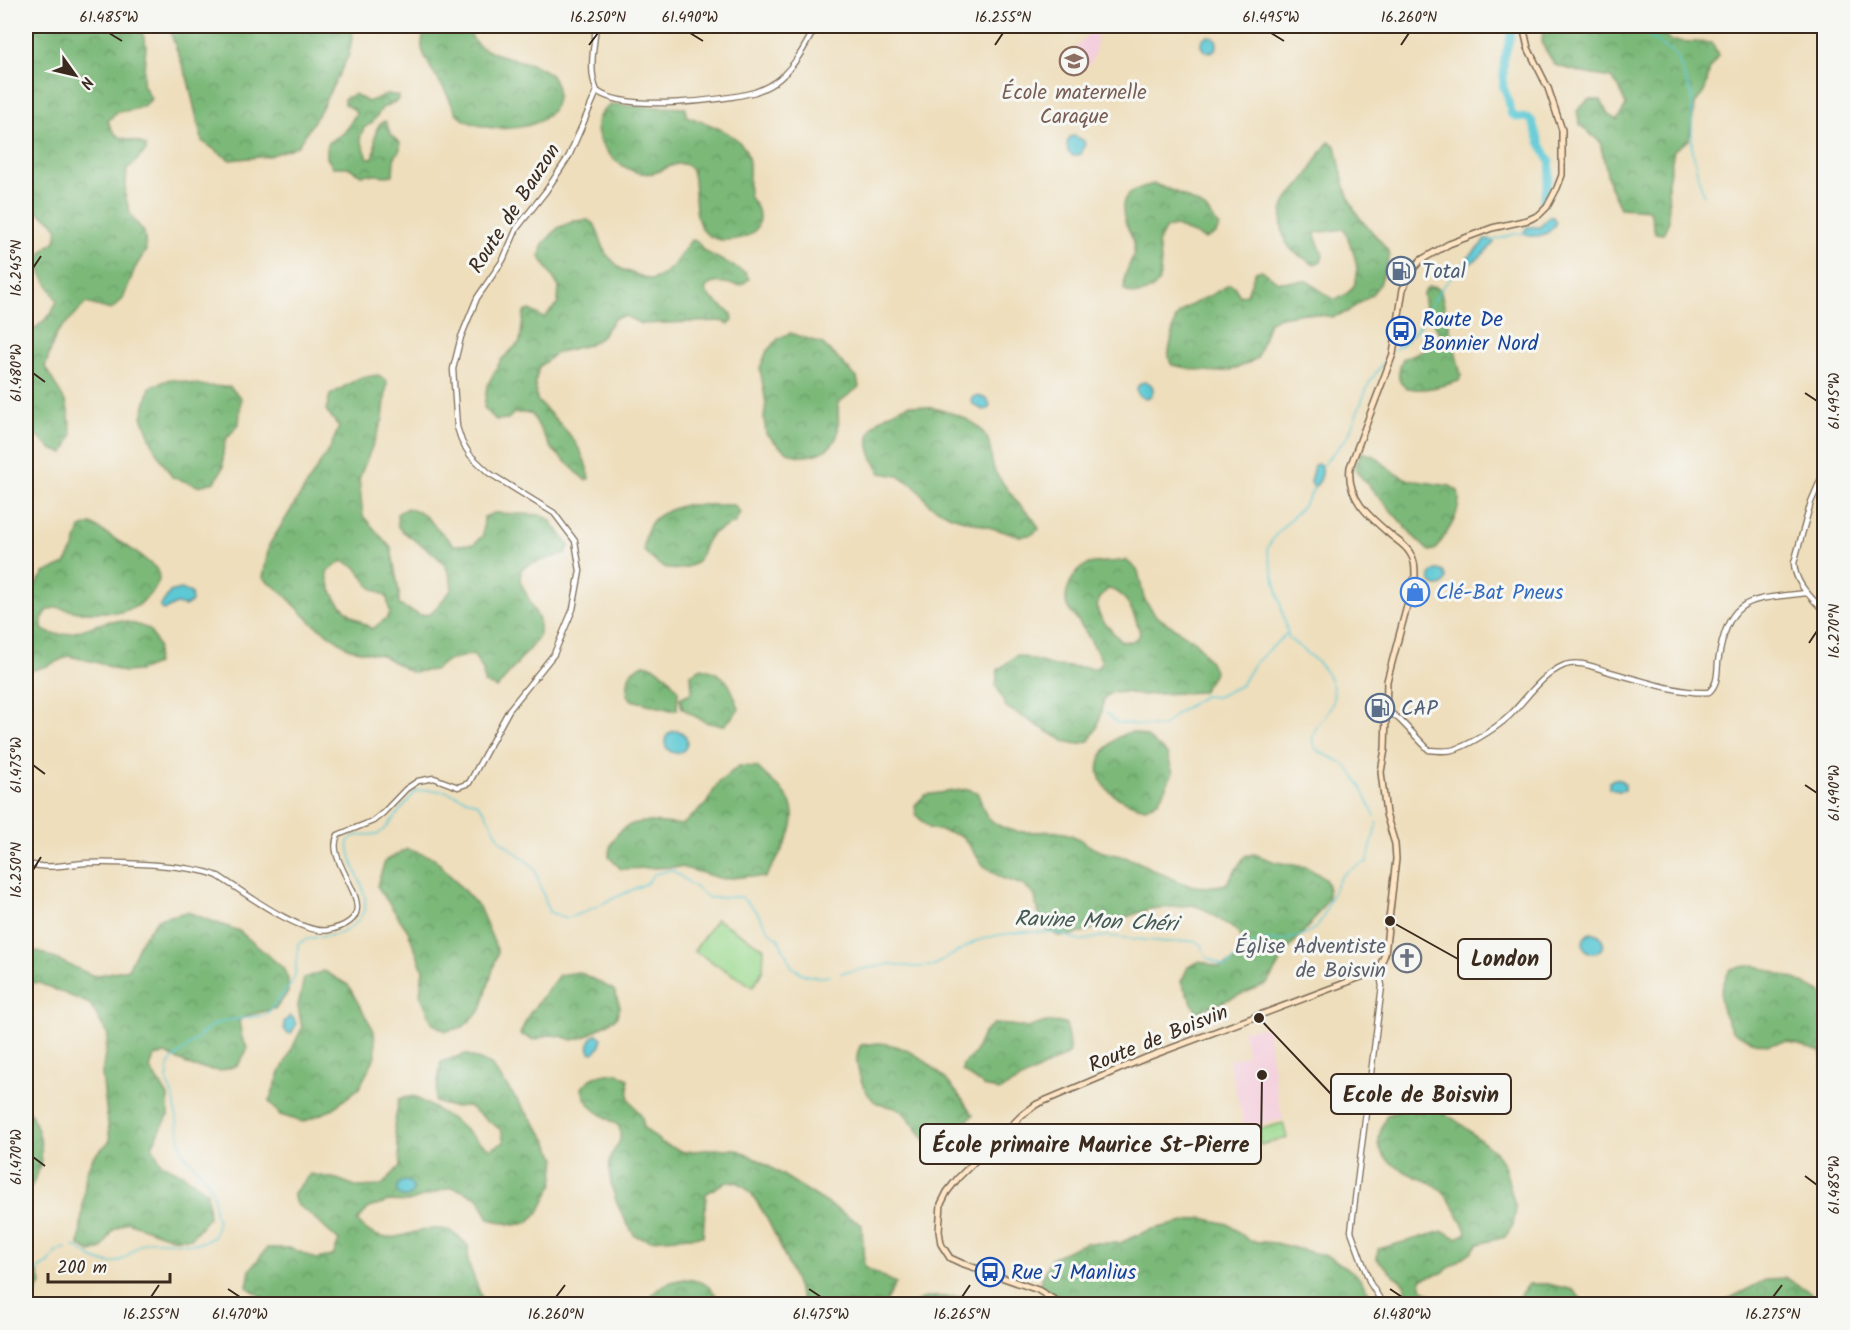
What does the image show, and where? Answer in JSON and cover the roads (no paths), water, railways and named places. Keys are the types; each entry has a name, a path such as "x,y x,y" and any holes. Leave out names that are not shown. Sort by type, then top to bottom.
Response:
{"main road":[{"path":"1377,969 1383,962 1385,954 1396,859 1395,844 1386,814 1381,772 1385,749 1389,669 1415,576 1414,561 1410,551 1360,506 1350,486 1350,468 1381,391 1393,353 1403,289 1412,270 1421,260 1449,244 1492,228 1528,220 1539,215 1555,195 1562,175 1562,130 1548,88 1528,48 1523,26"},
{"name":"Route de Boisvin","path":"1061,1305 1038,1290 961,1263 950,1258 945,1252 939,1231 941,1204 946,1192 958,1178 1007,1128 1037,1104 1148,1057 1377,969"}],"street":[{"path":"596,26 592,68 593,82 597,91 614,99 673,104 706,101 762,89 784,74 804,48 816,26"},
{"name":"Route de Bauzon","path":"26,863 39,868 87,863 171,867 205,872 218,876 291,922 310,929 326,931 348,922 355,914 357,907 354,892 335,854 334,842 338,835 373,821 418,781 434,778 458,787 466,786 472,780 483,754 509,710 549,662 559,646 573,609 580,578 580,563 574,541 554,513 489,472 470,455 462,442 458,427 453,369 461,336 477,298 502,260 517,228 546,192 569,156 597,91"},
{"path":"1824,472 1811,502 1794,563 1794,571 1800,583 1824,612"},
{"path":"1796,594 1800,583"},
{"path":"1386,709 1429,750 1444,751 1464,745 1505,720 1539,683 1569,664 1584,664 1696,693 1709,692 1715,684 1724,637 1738,609 1755,599 1807,593"},
{"path":"1377,969 1382,987 1351,1231 1370,1283 1383,1305"}],"water":[{"path":"1209,36 1215,38 1217,44 1215,50 1209,52 1203,50 1201,44 1203,38"},
{"path":"1074,136 1083,140 1085,144 1081,154 1073,156 1068,152 1067,143 1070,137"},
{"path":"1549,217 1553,217 1556,222 1548,232 1529,236 1524,232 1527,227 1540,227"},
{"path":"1490,239 1494,243 1477,259 1464,266 1470,255 1485,240"},
{"path":"1145,382 1151,384 1153,390 1151,396 1145,398 1139,396 1137,390 1139,384"},
{"path":"977,396 987,399 990,405 988,409 983,410 974,405 971,400"},
{"path":"1314,465 1322,466 1322,475 1314,487 1310,482"},
{"path":"1438,570 1444,572 1446,578 1444,584 1438,586 1432,584 1430,578 1432,572"},
{"path":"181,589 191,593 192,602 185,606 176,604 165,610 161,609 160,607 170,592"},
{"path":"676,731 684,734 687,742 684,750 676,753 668,750 665,742 668,734"},
{"path":"1614,779 1621,780 1625,784 1625,790 1609,789 1609,782"},
{"path":"1593,933 1600,936 1603,943 1600,950 1593,953 1586,950 1583,943 1586,936"},
{"path":"290,1016 296,1025 291,1034 287,1033 284,1028 284,1022"},
{"path":"597,1034 602,1038 599,1048 593,1053 589,1050 589,1044"},
{"path":"405,1181 413,1189 405,1197 397,1189"}],"waterway":[{"name":"Ravine Mon Chéri","path":"1513,26 1504,60 1503,86 1511,114 1532,121 1550,162 1550,173 1543,202"},
{"path":"1634,26 1676,55 1692,96 1692,147 1704,195"},
{"name":"Ravine Mon Chéri","path":"1492,241 1525,233"},
{"name":"Ravine Mon Chéri","path":"1395,349 1416,331 1439,292 1466,264"},
{"name":"Ravine Mon Chéri","path":"1322,466 1348,436 1369,383 1391,351"},
{"name":"Ravine Mon Chéri","path":"1314,487 1304,504 1272,540 1267,549 1289,639 1308,653 1325,671 1334,692 1326,715 1314,731 1313,743 1321,753 1348,768 1362,788 1375,817"},
{"path":"1106,713 1117,723 1162,727 1176,714 1204,696 1217,697 1241,685 1253,665 1286,634"},
{"path":"74,1246 96,1260 111,1263 122,1260 146,1242 163,1241 188,1244 214,1237 218,1219 214,1214 214,1197 207,1179 184,1154 174,1099 167,1083 169,1063 211,1026 224,1021 266,1015 292,983 298,944 308,939 338,934 357,922 364,911 365,901 348,841 354,836 378,834 385,829 416,791 445,791 477,803 485,812 501,841 534,867 549,912 567,918 582,913 647,883 654,874 672,870 709,898 741,897 756,911 770,932 778,938 792,967 805,975 830,976"},
{"name":"Ravine Mon Chéri","path":"841,973 890,964 915,967 933,966 976,941 1023,932 1059,933 1079,941 1106,936 1166,942 1190,941 1200,943 1206,957 1225,967 1253,944 1261,941 1294,938 1315,928 1323,917 1335,887 1343,875 1367,862 1377,823"},
{"path":"31,1304 37,1294 33,1284 39,1268 49,1263 56,1252 66,1248"}],"place":[{"name":"École maternelle Caraque","path":"1074,61"},
{"name":"Total","path":"1401,271"},
{"name":"Route De Bonnier Nord","path":"1401,331"},
{"name":"Clé-Bat Pneus","path":"1415,592"},
{"name":"CAP","path":"1380,708"},
{"name":"London","path":"1390,921"},
{"name":"Église Adventiste de Boisvin","path":"1407,958"},
{"name":"Ecole de Boisvin","path":"1259,1018"},
{"name":"École primaire Maurice St-Pierre","path":"1262,1075"},
{"name":"Rue J Manlius","path":"990,1272"}]}
